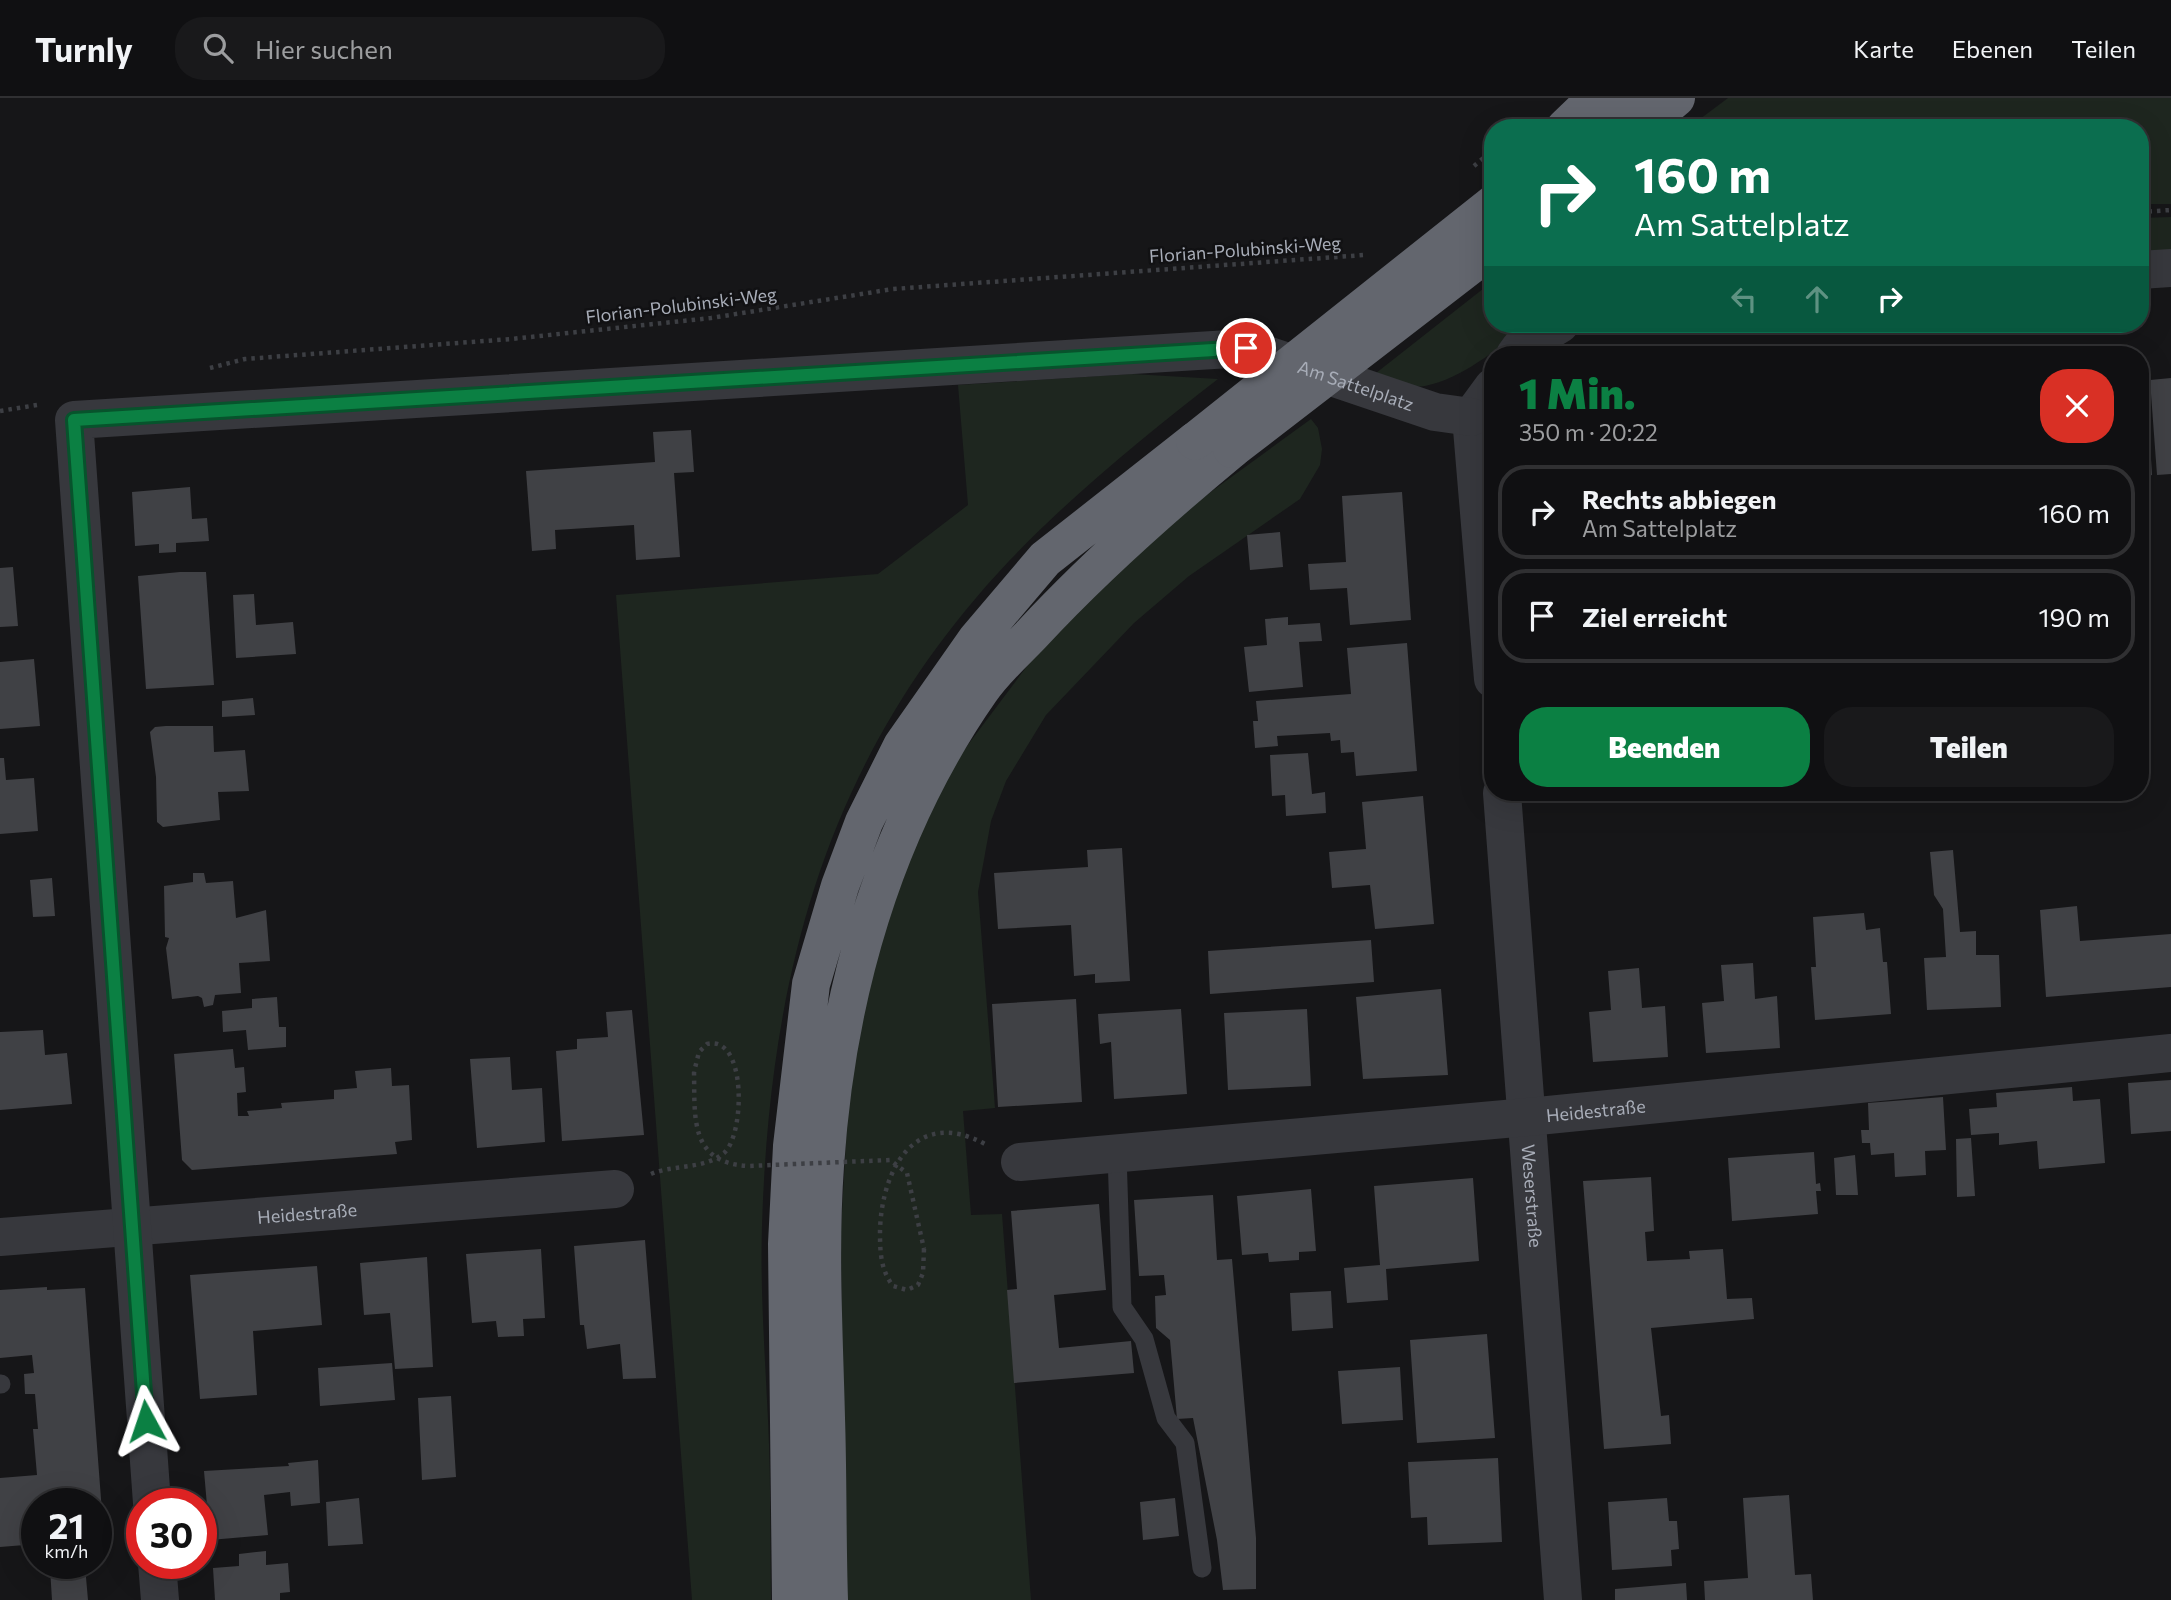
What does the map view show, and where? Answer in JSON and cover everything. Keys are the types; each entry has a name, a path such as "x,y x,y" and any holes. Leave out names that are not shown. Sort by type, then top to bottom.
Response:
{"highway":[{"path":"1574,119 1596,98"},
{"path":"1629,119 1660,107"},
{"path":"791,1600 787,1244 792,1146 811,984 840,886 864,822 902,746 977,639 1045,559 1484,211"},
{"path":"829,1600 822,1264 825,1164 838,1065 857,957 882,876 916,799 981,689 1076,587 1163,506 1232,449 1484,255"}],"street":[{"path":"2149,269 2171,268"},
{"path":"1523,346 1545,333"},
{"name":"Am Sattelplatz","path":"62,411 1246,348 1435,412 1471,417"},
{"path":"1484,399 1471,417 1484,572"},
{"path":"62,411 151,1488"},
{"name":"Weserstraße","path":"1503,801 1563,1600"},
{"name":"Heidestraße","path":"1020,1162 1528,1117 2171,1053"},
{"name":"Heidestraße","path":"0,1237 130,1229 615,1189"},
{"path":"158,1579 160,1600"}],"lane":[{"path":"1117,1154 1122,1307 1144,1339 1166,1418 1185,1443 1202,1568"}],"path":[{"path":"2149,211 2171,210"},
{"name":"Florian-Polubinski-Weg","path":"209,369 245,359 511,339 711,318 893,289 1369,254"},
{"path":"0,411 62,411"},
{"path":"615,1189 666,1168 705,1164 726,1152 736,1128 740,1105 735,1063 729,1052 713,1043 699,1052 694,1072 695,1120 704,1146 712,1156 734,1166 890,1160 907,1173 925,1249 923,1273 918,1284 907,1290 893,1286 882,1264 881,1214 889,1175 905,1149 934,1135 965,1133 1020,1162"}],"shaded area":[{"path":"1728,98 2171,98 2171,204 2149,204 2149,119 1700,119"},
{"path":"2171,217 2171,252 2149,253 2149,218"},
{"path":"1484,288 1484,333 1518,333 1501,346 1484,346 1484,359 1439,382 1411,387 1371,377"},
{"path":"1132,374 1218,379 1137,444 1059,512 1009,561 947,634 896,709 854,787 821,868 796,953 779,1040 768,1131 762,1274 770,1465 771,1600 692,1600 616,595 878,574 968,505 958,385"},
{"path":"1311,419 1318,428 1322,449 1320,465 1300,499 1189,576 1134,623 1046,715 1006,781 991,821 978,892 995,1108 963,1111 971,1215 1002,1214 1031,1600 843,1600 841,1230 850,1069 896,879 952,766 1058,625 1175,518"}],"building":[{"path":"2171,378 2171,474 2157,475 2150,380"},
{"path":"691,430 694,472 674,473 680,557 636,560 634,525 555,530 556,549 532,551 526,471 655,462 653,432"},
{"path":"2149,443 2152,475 2149,476"},
{"path":"190,487 192,519 207,518 209,541 176,543 176,552 159,553 159,544 135,546 132,492"},
{"path":"1402,492 1411,620 1350,625 1347,588 1310,590 1308,564 1346,562 1342,496"},
{"path":"1280,532 1283,567 1250,570 1247,535"},
{"path":"13,567 18,626 0,627 0,568"},
{"path":"206,572 214,685 146,689 138,576"},
{"path":"254,594 256,625 293,622 296,654 236,658 233,595"},
{"path":"1288,617 1288,625 1320,623 1322,641 1299,642 1303,687 1249,692 1244,647 1267,645 1265,619"},
{"path":"1407,643 1417,771 1356,776 1354,752 1341,753 1340,740 1331,741 1330,733 1277,736 1278,746 1255,748 1253,721 1258,721 1256,701 1351,694 1347,648"},
{"path":"34,659 40,726 0,729 0,662"},
{"path":"253,698 255,715 222,717 222,701"},
{"path":"213,726 214,752 245,750 249,791 218,792 220,820 163,827 157,822 156,777 150,732 155,727"},
{"path":"1308,753 1312,794 1325,792 1326,813 1286,816 1285,795 1272,796 1270,755"},
{"path":"0,758 4,758 6,780 34,778 38,831 0,834"},
{"path":"1423,796 1434,924 1375,929 1370,885 1332,888 1329,852 1366,849 1362,802"},
{"path":"1122,848 1130,981 1095,983 1095,974 1074,976 1071,925 998,929 994,873 1088,867 1087,850"},
{"path":"1953,850 1960,932 1976,931 1976,955 1999,955 2001,1007 1927,1010 1924,958 1946,957 1943,909 1934,895 1930,852"},
{"path":"193,873 204,873 206,883 233,881 236,918 266,910 270,961 239,963 241,993 215,995 213,1005 204,1007 202,998 198,996 172,999 166,948 169,938 165,937 164,886 193,882"},
{"path":"52,878 55,916 33,917 30,880"},
{"path":"2077,906 2080,941 2171,934 2171,987 2046,997 2040,910"},
{"path":"1864,913 1866,930 1880,928 1883,962 1887,962 1891,1014 1815,1020 1811,967 1816,967 1813,917"},
{"path":"1371,940 1374,982 1210,994 1208,951"},
{"path":"1753,963 1755,999 1777,996 1780,1048 1706,1053 1702,1003 1724,1001 1721,965"},
{"path":"1639,968 1642,1008 1665,1006 1668,1057 1593,1062 1589,1012 1611,1010 1608,971"},
{"path":"1441,989 1448,1075 1363,1079 1356,997"},
{"path":"277,997 279,1027 286,1027 286,1047 248,1050 246,1030 223,1032 222,1011 252,1008 252,999"},
{"path":"1076,999 1082,1102 998,1107 992,1004"},
{"path":"1181,1009 1187,1094 1114,1099 1111,1042 1100,1044 1098,1014"},
{"path":"1307,1009 1311,1086 1228,1090 1224,1013"},
{"path":"632,1010 644,1135 562,1141 556,1051 577,1049 577,1039 608,1037 606,1012"},
{"path":"43,1030 45,1055 67,1053 72,1104 0,1110 0,1032"},
{"path":"233,1049 235,1068 244,1067 246,1092 237,1093 238,1116 249,1116 247,1111 282,1108 281,1103 334,1099 334,1090 357,1088 355,1071 391,1068 392,1086 409,1085 412,1140 395,1142 397,1154 192,1170 182,1160 174,1054"},
{"path":"510,1057 512,1090 542,1088 545,1142 477,1148 470,1059"},
{"path":"2171,1080 2171,1131 2131,1134 2128,1083"},
{"path":"2072,1087 2073,1101 2100,1099 2105,1163 2039,1169 2037,1141 1999,1145 1999,1133 1971,1135 1969,1109 1997,1107 1996,1093"},
{"path":"1943,1097 1946,1150 1925,1151 1926,1175 1895,1177 1894,1153 1871,1155 1870,1143 1862,1143 1861,1130 1869,1130 1868,1103"},
{"path":"1971,1138 1975,1196 1957,1197 1956,1139"},
{"path":"1814,1152 1816,1184 1820,1183 1821,1191 1816,1191 1818,1214 1732,1221 1728,1158"},
{"path":"1855,1155 1858,1195 1836,1195 1834,1158"},
{"path":"1651,1177 1654,1231 1645,1232 1647,1261 1690,1259 1689,1251 1723,1249 1727,1299 1752,1298 1754,1319 1651,1328 1661,1416 1669,1415 1671,1444 1604,1449 1583,1181"},
{"path":"1473,1178 1479,1261 1386,1269 1388,1300 1347,1303 1344,1268 1380,1265 1374,1186"},
{"path":"1311,1189 1316,1251 1299,1252 1299,1260 1269,1262 1268,1253 1242,1255 1237,1196"},
{"path":"1213,1195 1217,1260 1232,1259 1256,1538 1256,1589 1223,1590 1217,1540 1193,1418 1177,1419 1170,1340 1156,1328 1155,1296 1166,1295 1164,1275 1139,1276 1134,1200"},
{"path":"1099,1204 1106,1290 1054,1295 1059,1348 1131,1341 1134,1373 1014,1383 1007,1290 1017,1289 1011,1211"},
{"path":"645,1240 656,1378 623,1379 620,1344 587,1349 584,1325 580,1325 574,1246"},
{"path":"541,1249 545,1318 523,1319 524,1336 498,1337 496,1321 472,1323 466,1254"},
{"path":"427,1257 433,1367 395,1369 390,1313 364,1315 360,1263"},
{"path":"317,1266 322,1325 253,1331 257,1395 200,1399 190,1275"},
{"path":"85,1288 100,1488 21,1488 21,1545 0,1547 0,1478 37,1475 33,1429 38,1429 35,1394 25,1394 24,1374 34,1373 32,1355 0,1358 0,1290"},
{"path":"1331,1291 1333,1328 1292,1331 1290,1293"},
{"path":"1487,1334 1495,1438 1417,1443 1410,1340"},
{"path":"392,1363 395,1400 320,1406 318,1368"},
{"path":"1400,1367 1403,1420 1342,1424 1338,1371"},
{"path":"451,1396 456,1477 422,1480 418,1398"},
{"path":"1498,1458 1502,1542 1428,1545 1427,1517 1411,1518 1408,1462"},
{"path":"318,1460 320,1503 291,1506 290,1492 264,1495 268,1535 217,1539 217,1488 205,1488 204,1471 289,1466 288,1463"},
{"path":"1789,1495 1795,1575 1811,1574 1813,1600 1705,1600 1704,1581 1748,1578 1743,1498"},
{"path":"359,1498 363,1544 328,1546 326,1502"},
{"path":"1175,1498 1179,1536 1143,1540 1140,1502"},
{"path":"1667,1498 1669,1521 1677,1521 1679,1549 1671,1550 1672,1566 1612,1570 1608,1502"},
{"path":"266,1551 266,1565 288,1563 290,1592 280,1593 280,1600 215,1600 214,1579 217,1579 217,1568 239,1566 239,1554"},
{"path":"51,1579 86,1579 88,1600 52,1600"},
{"path":"1686,1583 1687,1600 1615,1600 1615,1589"}],"route":[{"path":"146,1421 130,1229 74,420 1246,348"}]}
